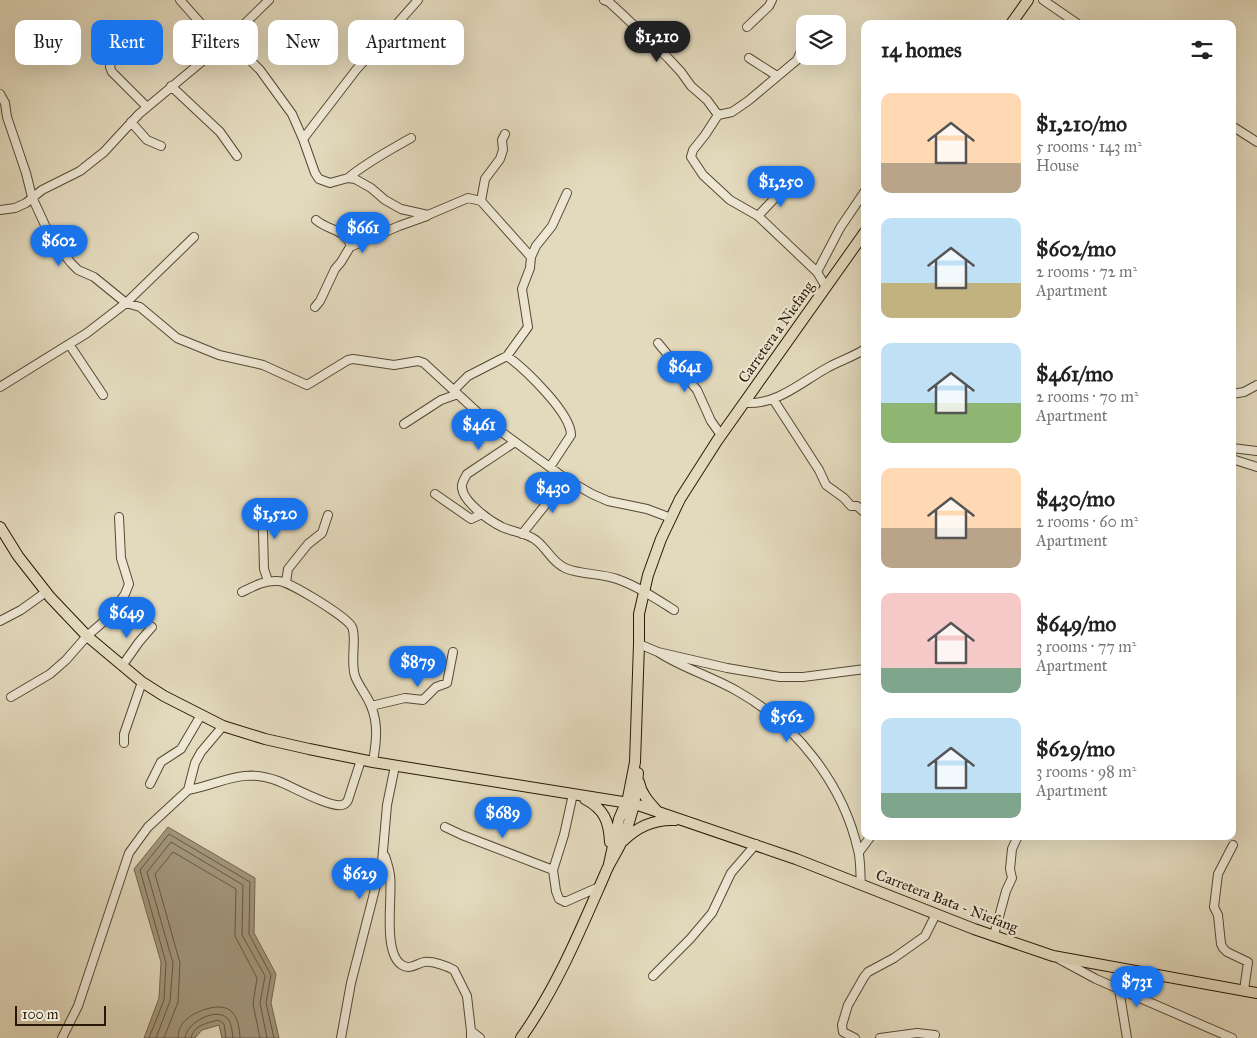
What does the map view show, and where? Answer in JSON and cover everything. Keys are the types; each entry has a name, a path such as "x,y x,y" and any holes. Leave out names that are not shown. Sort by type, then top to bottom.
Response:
{"main road":[{"path":"1014,20 1028,0"},
{"name":"Carretera a Niefang","path":"636,767 640,644 638,614 661,539 696,472 861,238"},
{"name":"Carretera Bata - Niefang","path":"0,527 18,556 46,592 87,636 142,682 164,696 223,726 274,741 362,760 630,804 756,844 994,936 1053,956 1257,993"},
{"path":"620,843 630,804 630,789 636,767"},
{"path":"521,1038 550,993 599,887 610,859 619,819 637,792 636,767"},
{"path":"636,767 640,788 658,812"},
{"path":"612,800 620,799 630,789"},
{"path":"575,794 596,804 602,812 608,824 610,859"},
{"path":"610,859 620,843 632,832 646,824 663,820 684,820"}],"street":[{"path":"180,0 198,20"},
{"path":"248,20 269,0"},
{"path":"303,139 356,70 418,0"},
{"path":"604,0 609,2 682,72 691,86 714,107 718,115"},
{"path":"747,27 772,0"},
{"path":"1043,0 1072,20"},
{"path":"749,58 777,76"},
{"path":"796,61 748,101 732,112 718,115 705,136 692,150 691,157 703,175 722,193 730,200 758,216 818,272 826,287"},
{"path":"110,65 112,72 147,107"},
{"path":"0,210 15,208 26,203 42,190 80,171 104,152 131,122 196,65"},
{"path":"255,65 292,114 319,179 330,183 348,178 355,179 401,209 428,215"},
{"path":"171,86 220,132 237,156"},
{"path":"0,94 32,197 50,236 78,270 94,277 126,303 140,307 177,338 219,355 263,365 307,385 348,360 353,359 394,365 418,361 424,363 488,422 566,479 608,501 647,509 671,518"},
{"path":"131,122 147,140 161,146"},
{"path":"1236,129 1257,142"},
{"path":"481,201 485,179 500,159 505,134"},
{"path":"348,178 356,171 411,138"},
{"path":"758,216 788,184"},
{"path":"404,424 456,392 468,376 507,356 528,327 522,289 530,268 530,257 552,226 567,193"},
{"path":"818,272 840,228 861,197"},
{"path":"315,307 320,301 335,269 349,248 468,198 481,201 530,257"},
{"path":"316,220 322,225 344,234 352,246"},
{"path":"0,387 87,333 126,303 194,237"},
{"path":"658,343 697,390 711,421 721,435"},
{"path":"69,344 103,395"},
{"path":"745,403 756,404 773,399 861,351"},
{"path":"507,356 527,372 561,411 568,422 571,435 550,467"},
{"path":"1236,393 1244,392 1257,385"},
{"path":"773,399 826,485 844,498 851,506 857,506 861,510"},
{"path":"514,442 467,474 463,480 462,488 466,499 482,514 502,527 538,542 553,560 562,567 617,579 644,591 674,610"},
{"path":"1236,448 1257,451"},
{"path":"1236,460 1257,467"},
{"path":"522,534 566,479"},
{"path":"435,494 471,518 482,514"},
{"path":"258,505 263,532 264,569 268,581"},
{"path":"286,582 288,569 308,544 322,533 328,515"},
{"path":"10,697 50,674 66,660 87,636 110,616 125,594 129,584 121,558 119,517"},
{"path":"242,592 268,581 286,582 351,625 353,631 354,674 371,706 377,731 373,762"},
{"path":"0,621 21,610 46,592"},
{"path":"122,666 152,627"},
{"path":"640,644 737,691 772,714 804,744 834,788 849,818 859,852 860,885"},
{"path":"371,706 406,698 422,700 436,687 447,682 453,652"},
{"path":"658,652 727,668 780,677 803,677 861,670"},
{"path":"124,743 124,734 142,682"},
{"path":"150,784 162,762 181,749 200,715"},
{"path":"188,790 198,758 223,726"},
{"path":"62,1038 78,1006 129,853 148,827 188,790 245,775 276,780 316,798 340,806 348,800 362,760"},
{"path":"341,1038 351,983 381,868 387,805 395,766"},
{"path":"575,794 553,870 556,891 559,899 565,902 599,887"},
{"path":"445,827 553,870"},
{"path":"859,852 868,840"},
{"path":"994,936 1006,891 1012,878 1010,869 1012,849 1016,840"},
{"path":"653,976 690,939 712,913 731,872 756,844"},
{"path":"1233,845 1218,874 1214,907 1218,915 1223,948 1227,952 1248,962 1244,990"},
{"path":"384,851 390,875 389,896 392,952 398,962 407,967 431,962 454,970 467,996 471,1034 480,1038"},
{"path":"855,1038 844,1032 842,1025 848,1005 864,977 868,972 894,958 925,936 936,914"},
{"path":"1053,956 1120,989 1232,1038"},
{"path":"1120,989 1127,1038"},
{"path":"880,1038 917,1033 935,1035"}],"water":[{"path":"168,827 255,878 254,933 276,974 271,1003 279,1038 222,1038 219,1025 202,1030 195,1038 144,1038 159,998 161,962 134,869"}]}
